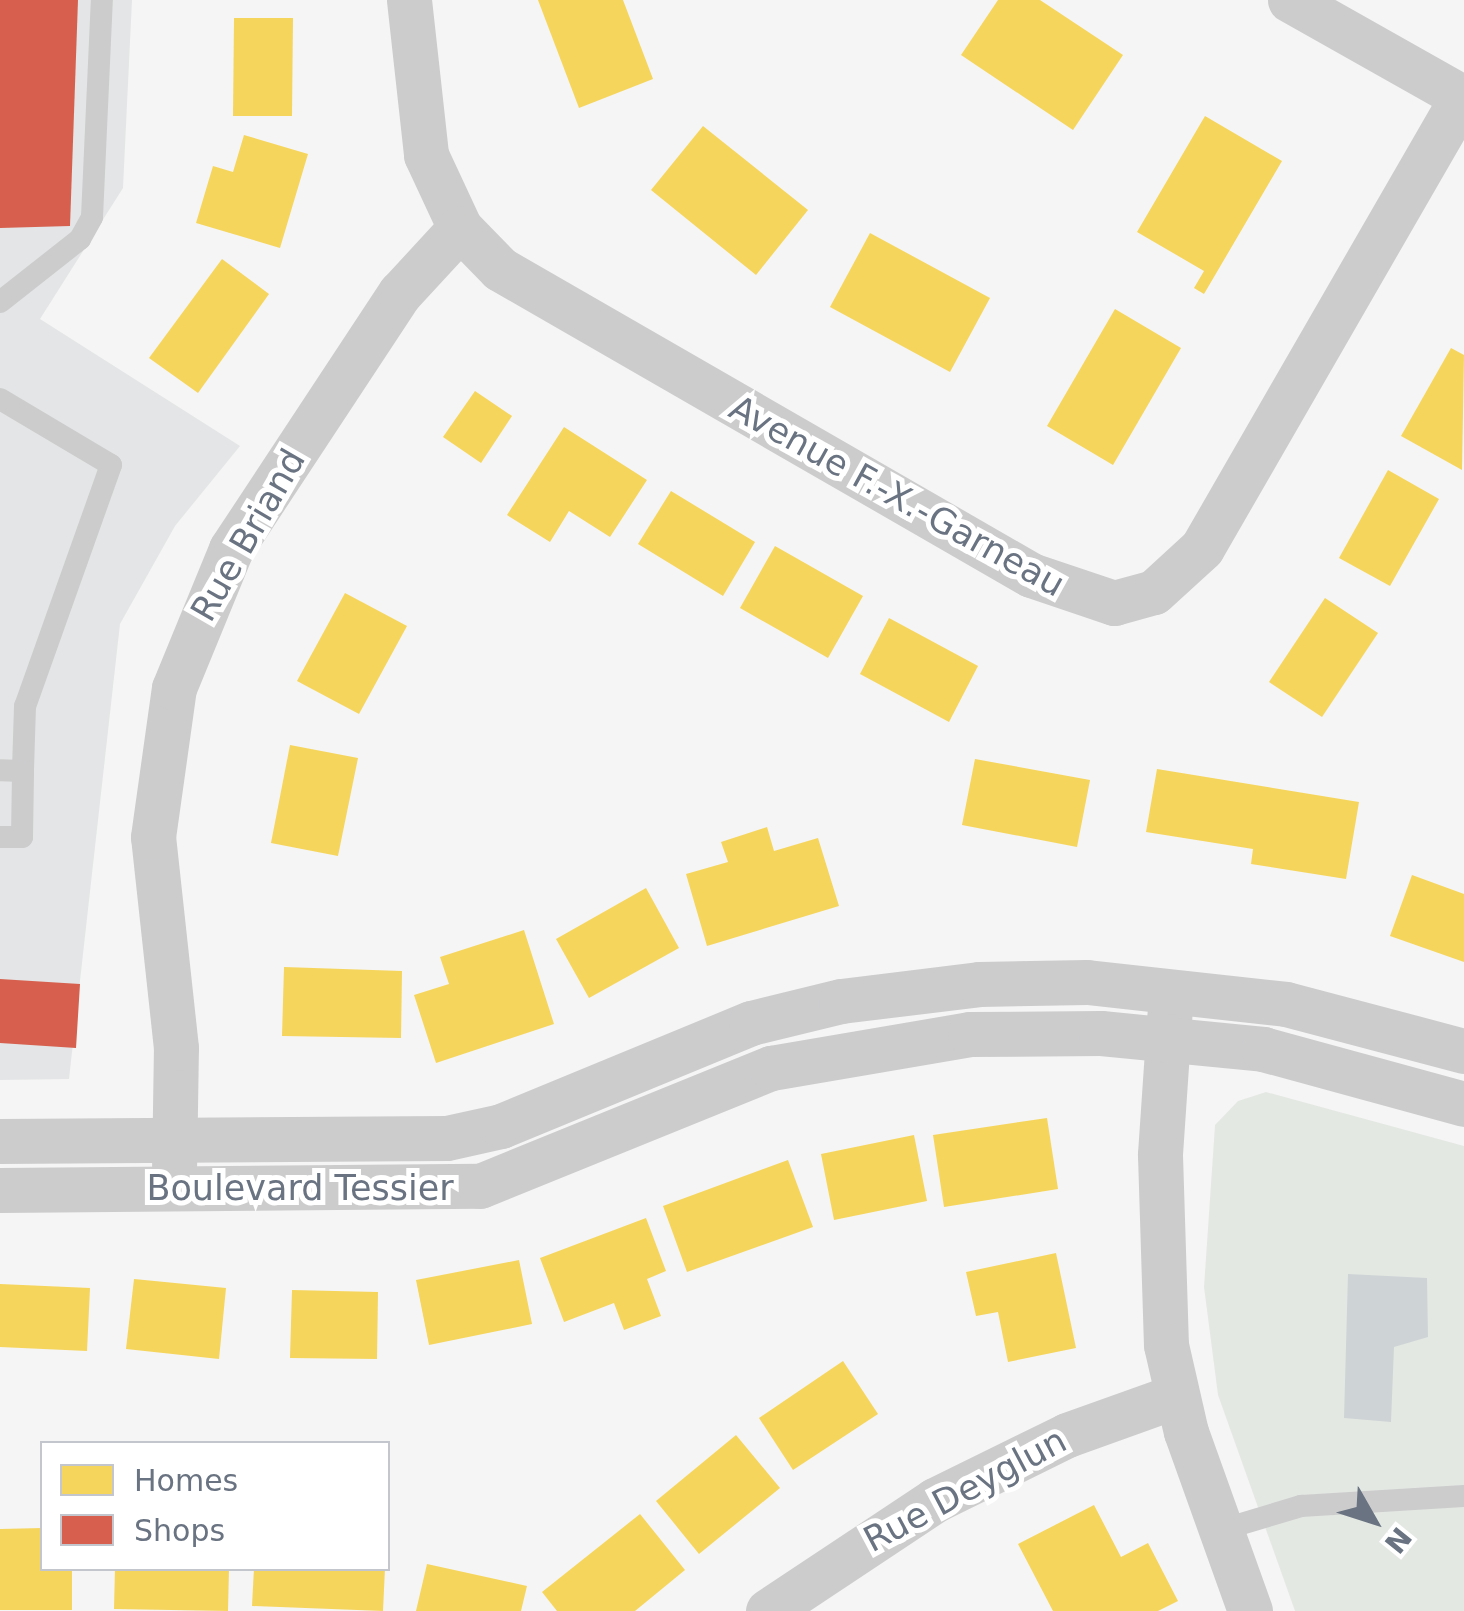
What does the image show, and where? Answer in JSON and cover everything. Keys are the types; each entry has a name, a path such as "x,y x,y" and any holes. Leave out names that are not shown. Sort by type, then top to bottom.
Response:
{"street":[{"name":"Avenue F.-X.-Garneau","path":"409,0 416,116 460,228 532,291 1031,576 1094,601 1136,600 1172,581 1202,548 1463,97"},
{"path":"1290,0 1463,97"},
{"name":"Rue Briand","path":"174,1189 176,1048 153,836 158,761 185,652 232,549 359,351 460,228"},
{"name":"Boulevard Tessier","path":"0,1141 175,1144 474,1133 707,1038 886,993 1025,982 1172,989 1334,1013 1464,1051"},
{"path":"1172,989 1167,1038 1161,1280 1176,1396 1250,1611"},
{"name":"Boulevard Tessier","path":"0,1190 480,1186 676,1101 820,1056 970,1034 1167,1038 1312,1059 1464,1104"},
{"name":"Rue Deyglun","path":"768,1611 935,1500 1067,1434 1176,1396"}],"lane":[{"path":"0,302 80,240 92,217 102,0"},
{"path":"0,399 110,465 26,706 12,770 22,837 0,837"},
{"path":"0,703 26,706"},
{"path":"1221,1530 1301,1506 1464,1496"}],"shaded area":[{"path":"0,0 132,0 123,188 40,319 240,446 175,526 120,624 69,1079 0,1080"},
{"path":"1266,1092 1464,1146 1464,1611 1295,1611 1218,1395 1204,1287 1215,1125 1238,1101"},
{"path":"1348,1274 1427,1278 1428,1337 1394,1347 1391,1422 1344,1418"}],"building: Homes":[{"path":"538,0 623,0 653,79 579,108"},
{"path":"998,0 1040,0 1123,55 1073,130 961,55"},
{"path":"234,18 293,18 292,116 233,116"},
{"path":"1205,116 1282,161 1204,294 1194,288 1204,271 1137,232"},
{"path":"703,126 808,210 756,275 651,190"},
{"path":"244,135 308,154 280,248 196,223 213,166 233,172"},
{"path":"870,233 990,298 950,372 830,307"},
{"path":"222,259 269,294 198,393 149,358"},
{"path":"1115,309 1181,348 1113,465 1047,426"},
{"path":"1451,348 1464,355 1462,470 1401,436"},
{"path":"475,391 512,416 481,463 443,437"},
{"path":"564,427 647,480 610,537 569,511 550,542 507,515"},
{"path":"1388,470 1439,499 1390,586 1339,558"},
{"path":"671,491 755,542 723,596 638,544"},
{"path":"775,546 863,596 828,658 740,608"},
{"path":"345,593 407,626 359,714 297,681"},
{"path":"1325,598 1378,633 1322,717 1269,682"},
{"path":"889,618 978,666 949,722 860,674"},
{"path":"290,745 358,758 338,856 271,843"},
{"path":"975,759 1090,780 1077,847 962,825"},
{"path":"1157,769 1359,802 1346,879 1251,864 1253,849 1146,832"},
{"path":"767,827 774,851 818,838 839,906 707,946 686,874 728,862 721,842"},
{"path":"1412,875 1464,894 1464,962 1390,936"},
{"path":"646,888 679,948 589,998 556,939"},
{"path":"524,930 554,1024 436,1063 414,995 449,984 440,957"},
{"path":"284,967 402,971 401,1038 282,1036"},
{"path":"1047,1118 1058,1189 944,1207 933,1135"},
{"path":"914,1135 927,1201 834,1220 821,1154"},
{"path":"788,1160 813,1227 687,1272 663,1206"},
{"path":"646,1218 666,1271 647,1279 661,1316 624,1330 614,1303 564,1322 540,1258"},
{"path":"1056,1253 1076,1348 1008,1362 998,1312 976,1316 966,1272"},
{"path":"519,1260 532,1324 429,1345 416,1280"},
{"path":"134,1279 226,1288 219,1359 126,1349"},
{"path":"0,1284 90,1288 87,1351 0,1347"},
{"path":"292,1290 378,1292 377,1359 290,1358"},
{"path":"843,1361 878,1414 793,1470 759,1418"},
{"path":"736,1435 780,1488 699,1554 656,1501"},
{"path":"1094,1505 1121,1557 1148,1543 1178,1601 1158,1611 1053,1611 1018,1544"},
{"path":"640,1514 685,1570 635,1611 557,1611 542,1592"},
{"path":"40,1528 40,1571 72,1571 72,1610 0,1610 0,1529"},
{"path":"427,1564 527,1586 521,1611 416,1611"},
{"path":"115,1571 229,1571 228,1611 114,1609"},
{"path":"254,1571 385,1571 383,1611 252,1606"}],"building: Shops":[{"path":"0,0 78,0 70,226 0,228"},
{"path":"0,979 80,984 76,1048 0,1043"}]}
